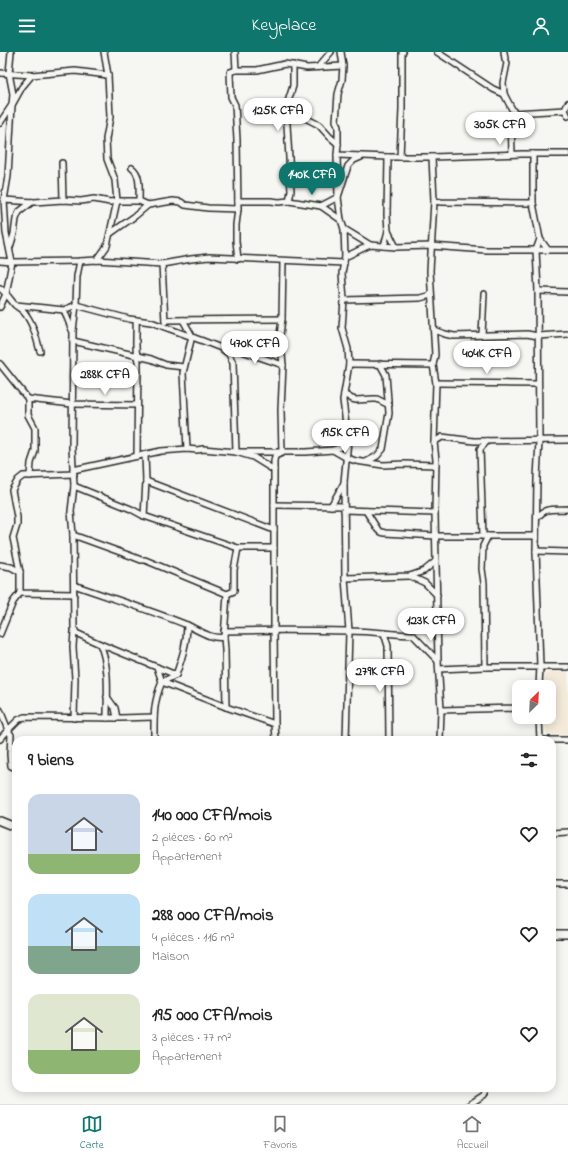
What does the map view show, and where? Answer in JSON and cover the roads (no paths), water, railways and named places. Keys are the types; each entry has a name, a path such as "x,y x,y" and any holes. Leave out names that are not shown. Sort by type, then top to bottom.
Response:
{"main road":[{"path":"0,821 12,825"},
{"path":"556,934 568,934"}],"street":[{"path":"0,307 6,294 12,262 6,233 4,200 8,169 13,94 9,73 11,52"},
{"path":"97,260 108,246 117,201 115,180 107,159 106,139 110,117 108,75 104,52"},
{"path":"234,52 236,70"},
{"path":"318,67 331,52"},
{"path":"341,52 343,66 342,80 338,94 336,121 338,127 338,197 341,220 344,229 344,260 342,273 344,300 342,328 348,349 349,364 343,400 344,413 348,428 347,458 344,482 345,578 349,631 346,736"},
{"path":"400,157 403,52"},
{"path":"437,52 492,89 504,94"},
{"path":"504,52 507,63 504,94 514,114"},
{"path":"238,259 236,225 238,209 237,140 235,105 231,97 230,72 236,70 256,70 285,64 307,68 343,66"},
{"path":"289,201 291,191 286,108 293,86 293,65"},
{"path":"0,73 32,75 75,72 108,75"},
{"path":"0,123 22,87 32,75"},
{"path":"564,110 568,103"},
{"path":"286,108 319,126 338,144"},
{"path":"514,114 564,110"},
{"path":"564,110 568,116"},
{"path":"512,154 511,117 514,114"},
{"path":"337,155 432,157 512,154 568,154"},
{"path":"533,154 533,203 540,239 548,250"},
{"path":"321,206 338,197 348,166 354,160 362,156"},
{"path":"384,246 388,231 388,157"},
{"path":"432,157 434,201 430,270 435,355 433,365 436,383 434,442 436,465 435,513 438,669 441,710 440,736"},
{"path":"62,163 63,200"},
{"path":"132,168 138,178 140,201"},
{"path":"4,200 32,202 63,200 81,201 94,199 110,202 140,201 148,205"},
{"path":"111,232 135,216 148,205 173,201 208,208 238,209"},
{"path":"238,201 289,201 321,206 341,220"},
{"path":"434,201 533,203"},
{"path":"10,248 16,219 19,212 32,202"},
{"path":"344,229 370,245 396,247 431,246 488,250 568,250"},
{"path":"388,231 396,247"},
{"path":"539,680 536,552 539,441 538,291 536,250 540,239"},
{"path":"0,261 97,260 162,264 191,259 209,258 283,261 344,260 370,245"},
{"path":"74,718 74,585 71,511 74,486 72,404 73,331 77,276 80,261"},
{"path":"282,452 281,410 283,365 280,335 282,319 283,261"},
{"path":"162,264 165,327"},
{"path":"0,288 16,305 22,309 31,322 40,351"},
{"path":"538,291 568,292"},
{"path":"482,335 484,294"},
{"path":"344,300 420,298 431,295"},
{"path":"420,298 431,305"},
{"path":"16,305 64,310 76,305 136,320 151,322 221,348 229,354 233,363 236,452"},
{"path":"64,310 73,331"},
{"path":"165,320 282,319"},
{"path":"136,320 136,357 138,361 137,456"},
{"path":"183,320 192,336 188,357 183,372 187,449"},
{"path":"434,330 454,336 527,334 538,336 568,334"},
{"path":"73,341 136,357 151,359 166,365 184,367"},
{"path":"221,348 233,348 283,365"},
{"path":"229,354 233,348"},
{"path":"0,364 28,398 28,415 35,428 35,452 31,463 30,476"},
{"path":"349,364 433,365"},
{"path":"366,462 377,456 383,449 389,413 386,376 380,364"},
{"path":"386,376 395,364"},
{"path":"436,383 538,384"},
{"path":"344,394 356,400 373,398 381,400 389,405"},
{"path":"381,400 387,396"},
{"path":"28,398 72,404 137,404"},
{"path":"434,442 442,437 474,441 568,440"},
{"path":"0,634 13,602 20,593 20,572 13,538 17,525 17,517 12,490 22,476 74,472 161,451 203,449 236,452 306,452 333,450 341,447 348,441"},
{"path":"474,441 480,449 485,667"},
{"path":"480,449 487,441"},
{"path":"333,450 356,461 383,464 436,465"},
{"path":"236,452 253,457 274,470"},
{"path":"277,736 275,724 274,630 274,461 275,456 282,452"},
{"path":"144,516 146,481 145,455"},
{"path":"146,481 274,530"},
{"path":"331,506 344,482"},
{"path":"74,486 131,509 144,516 238,548 274,548"},
{"path":"274,505 331,506 366,511 435,513"},
{"path":"537,518 543,511 546,510 568,509"},
{"path":"366,511 378,530 381,532 436,536 536,536"},
{"path":"73,535 141,560 145,560 227,594 234,591 234,570 238,548"},
{"path":"483,536 483,546"},
{"path":"536,552 568,552"},
{"path":"345,578 410,576 424,571 436,561"},
{"path":"0,565 11,567 20,572"},
{"path":"410,576 425,583 437,595"},
{"path":"74,585 220,638 224,634 274,630 349,631 413,635 438,662"},
{"path":"20,593 74,594"},
{"path":"226,707 226,650 224,634 227,594"},
{"path":"162,682 176,675 184,653 187,625"},
{"path":"187,636 195,629"},
{"path":"74,631 100,644 176,675"},
{"path":"384,633 388,646 389,736"},
{"path":"388,646 390,639 394,635"},
{"path":"100,644 107,667 107,718"},
{"path":"438,669 540,666 568,667"},
{"path":"154,736 156,698 162,682 157,667"},
{"path":"162,682 275,724"},
{"path":"107,697 115,708 117,718"},
{"path":"441,710 512,708"},
{"path":"0,710 11,735 10,754 12,766"},
{"path":"0,739 18,720 24,717 154,717"},
{"path":"539,724 540,736"},
{"path":"556,740 568,740"},
{"path":"556,833 568,832"},
{"path":"556,884 568,884"},
{"path":"470,1104 484,1095 485,1092"}]}
